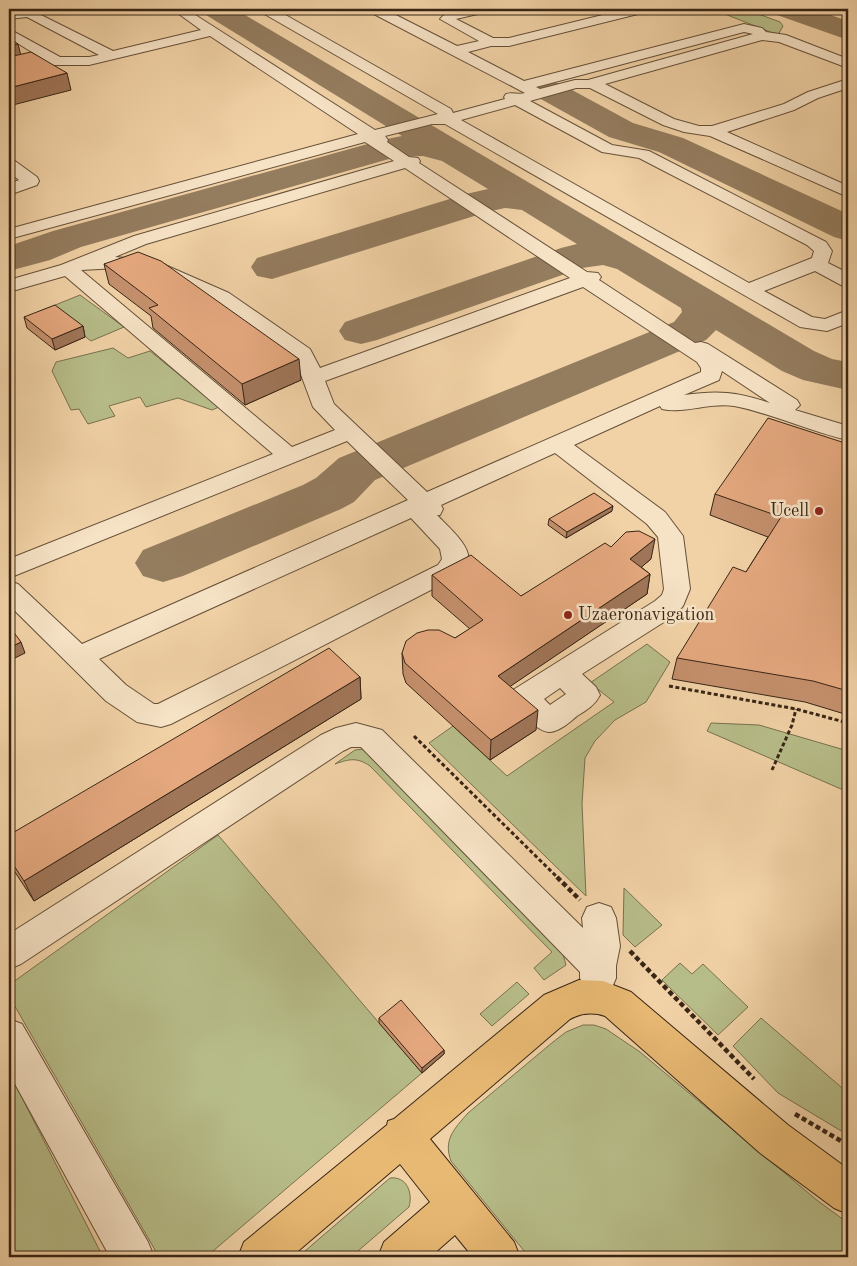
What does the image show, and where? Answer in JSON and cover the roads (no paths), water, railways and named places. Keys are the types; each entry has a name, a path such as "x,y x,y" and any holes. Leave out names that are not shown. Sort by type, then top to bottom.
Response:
{"main road":[{"path":"259,1257 402,1135 557,1008 597,981 602,997 618,1004 774,1139 848,1194"},
{"path":"402,1135 499,1257"},
{"path":"398,1257 457,1205"}],"lane":[{"path":"178,9 588,278 790,406 848,425"},
{"path":"257,9 807,323 830,324 848,316"},
{"path":"266,9 446,112 446,118"},
{"path":"376,9 528,93 608,149 643,154 813,241 823,251 821,260 816,264 748,290"},
{"path":"482,9 450,16 447,19 491,42"},
{"path":"455,51 491,42 509,42 641,9"},
{"path":"9,15 29,13 112,56"},
{"path":"9,234 368,134 430,119 446,118 663,49 744,28 757,31 762,36"},
{"path":"9,69 55,60 89,61 214,31"},
{"path":"9,33 55,60"},
{"path":"528,93 575,84 592,83 762,36 781,38 848,64"},
{"path":"663,49 684,58"},
{"path":"592,83 682,128 703,132 713,131 784,109 813,94 848,83"},
{"path":"713,131 848,192"},
{"path":"75,266 130,229 410,162"},
{"path":"9,164 31,181 9,190"},
{"path":"109,207 130,229 157,266"},
{"path":"9,286 75,266 118,262 157,266 205,282 249,306 310,351 324,407 424,508"},
{"path":"816,264 848,281"},
{"path":"75,266 288,455"},
{"path":"588,278 704,358 712,368 706,384 712,392 726,398 848,433"},
{"path":"316,377 588,278"},
{"path":"87,658 557,448 710,376 729,372 749,379 755,388 749,396 734,399 702,399 662,406 557,448"},
{"path":"9,576 134,706 151,716 165,714 411,591 447,571 455,560 454,549 424,508 331,401 316,377"},
{"path":"9,569 62,545 350,432"},
{"path":"557,448 656,518 668,532 677,589 671,603 657,614 563,674"},
{"path":"9,590 87,658"},
{"path":"9,953 332,743 354,735 372,738 382,748 597,981"},
{"path":"597,981 603,946 599,918"},
{"path":"9,1037 133,1257"}],"place":[{"name":"Ucell","path":"819,511"},
{"name":"Uzaeronavigation","path":"568,615"}]}
